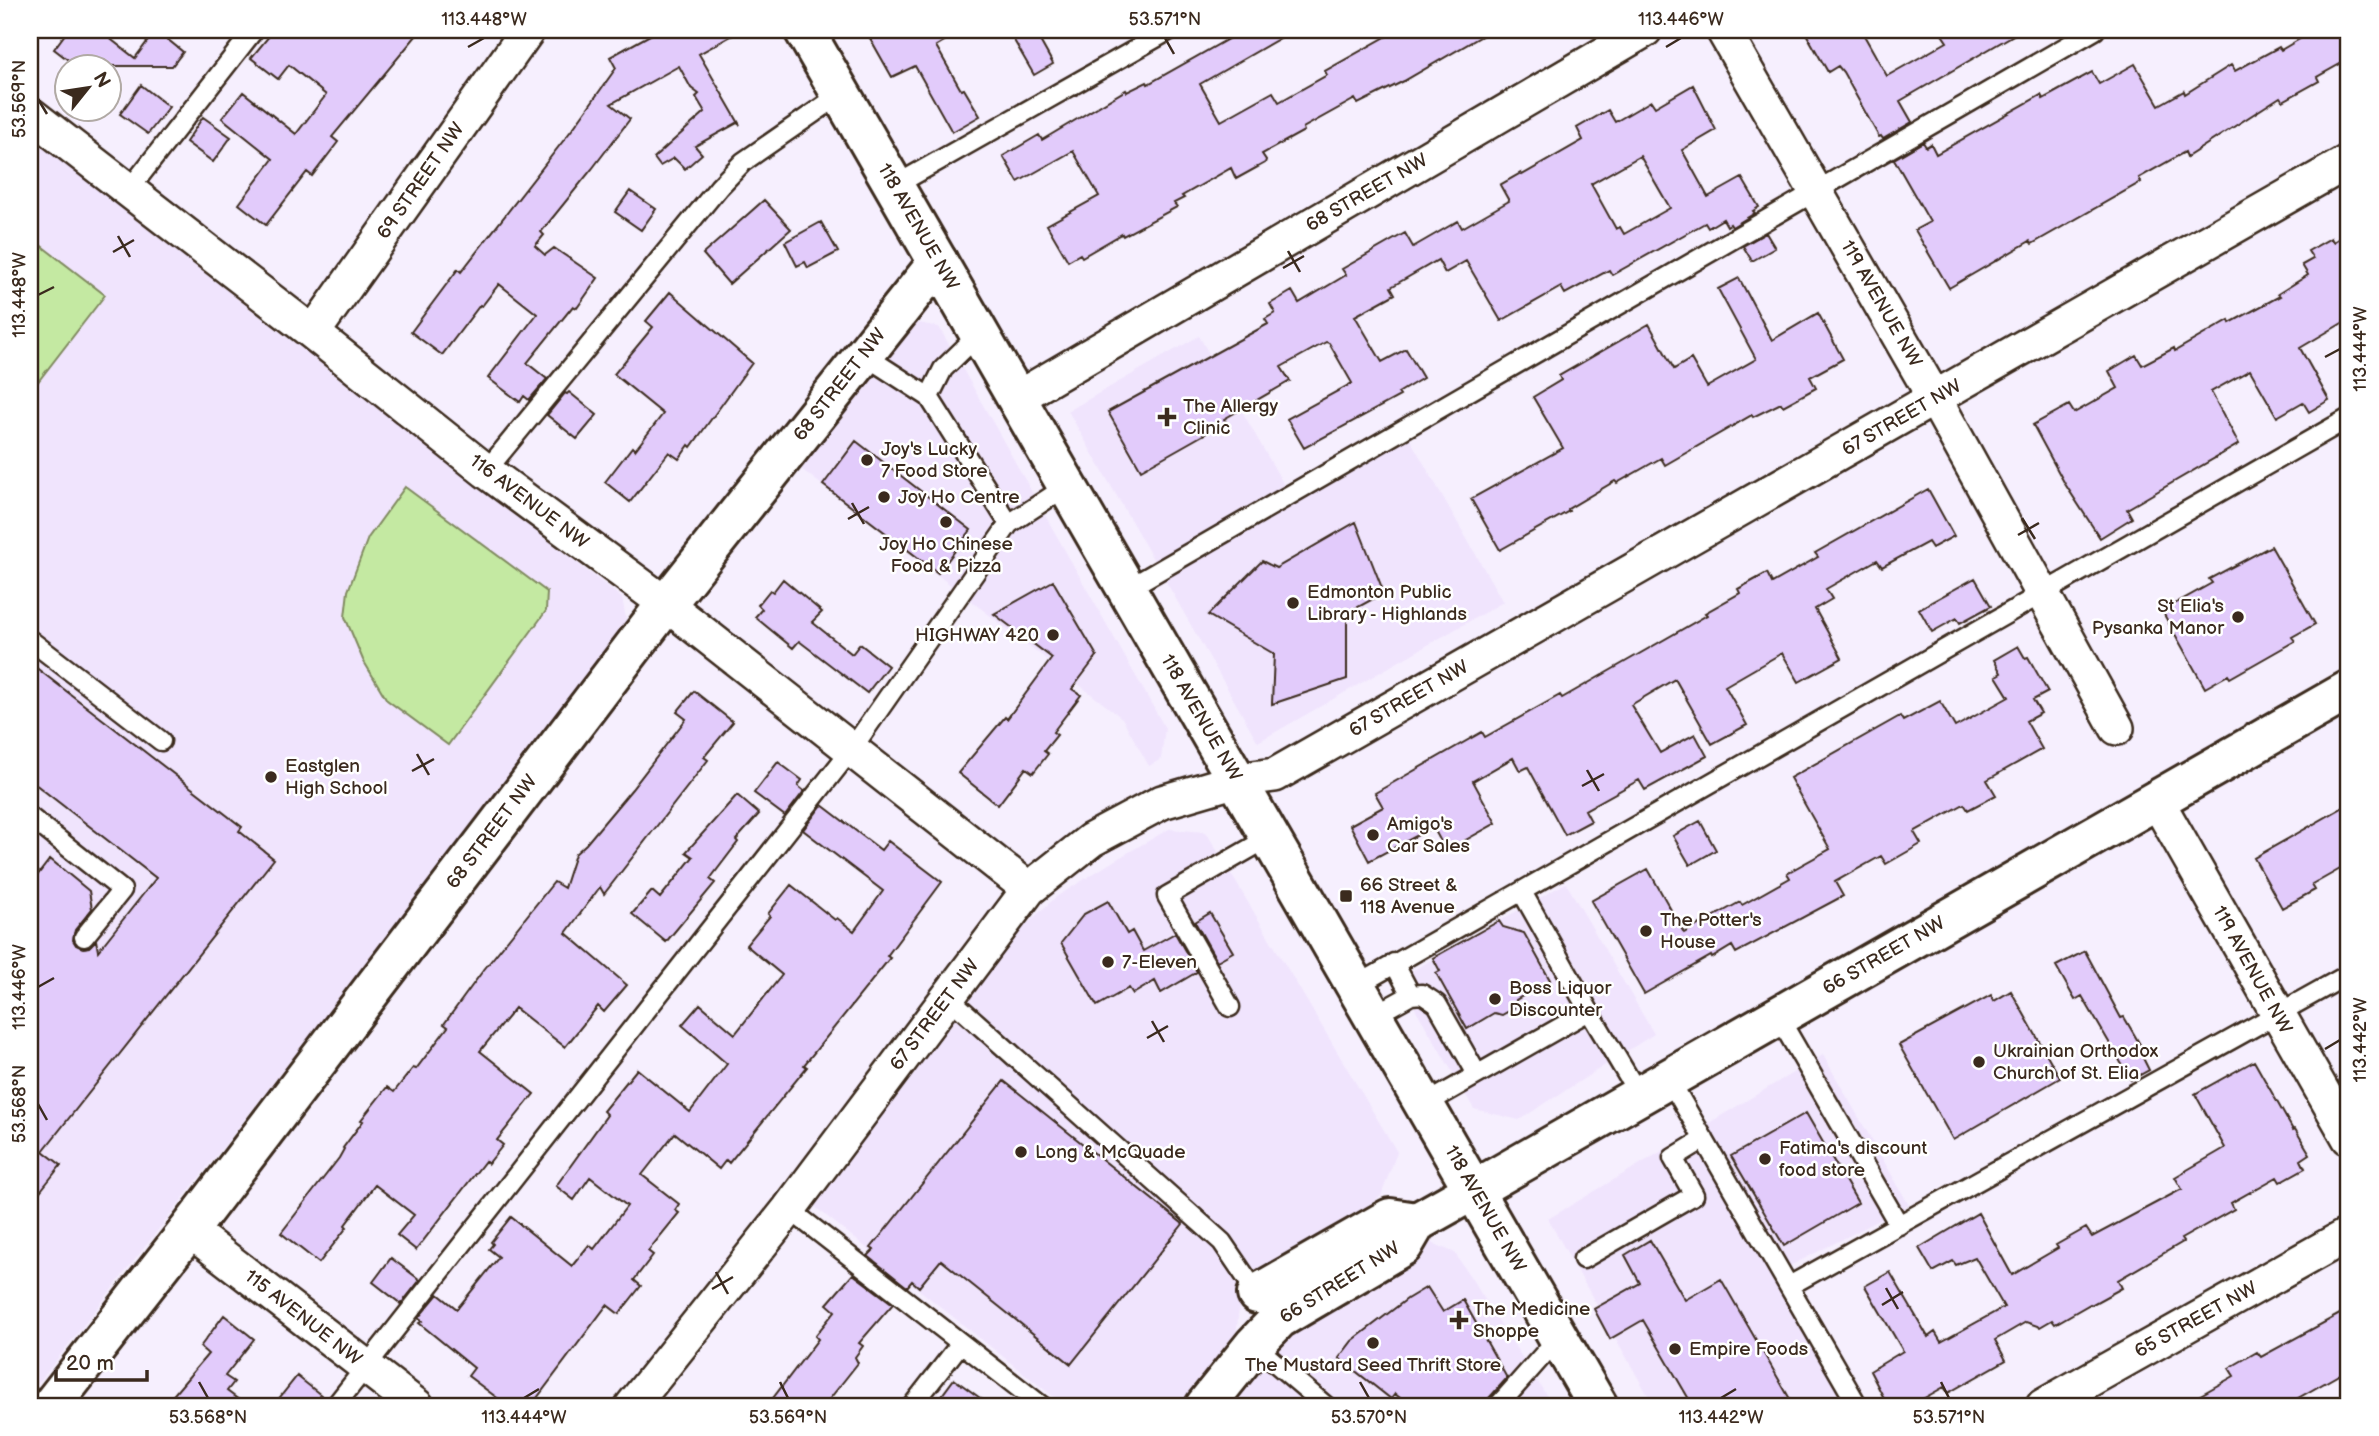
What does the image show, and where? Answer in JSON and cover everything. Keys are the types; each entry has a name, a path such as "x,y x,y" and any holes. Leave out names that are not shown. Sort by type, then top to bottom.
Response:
{"main road":[{"name":"118 AVENUE NW","path":"804,30 1598,1406"},
{"name":"68 STREET NW","path":"51,1406 189,1230 666,604 938,261"},
{"name":"66 STREET NW","path":"1205,1406 1263,1319 1404,1246 1417,1222 2349,690"}],"street":[{"name":"69 STREET NW","path":"313,333 528,30"},
{"name":"68 STREET NW","path":"1017,398 1645,30"},
{"name":"119 AVENUE NW","path":"1723,30 1935,398 2117,728"},
{"name":"116 AVENUE NW","path":"30,114 486,471 666,604 1029,889"},
{"name":"67 STREET NW","path":"632,1406 789,1209 1029,889 1091,840 1162,802 1237,780 1275,775 2349,161"},
{"name":"119 AVENUE NW","path":"2157,801 2349,1139"},
{"name":"115 AVENUE NW","path":"189,1230 417,1406"},
{"name":"65 STREET NW","path":"2043,1406 2349,1234"}],"lane":[{"path":"128,191 254,30"},
{"path":"894,186 1170,30"},
{"path":"1127,589 2095,30"},
{"path":"486,471 719,187 743,162 841,94"},
{"path":"929,397 943,369 979,334"},
{"path":"864,355 929,397 1009,524"},
{"path":"1365,1001 1394,963 2349,418"},
{"path":"335,1406 851,750 1009,524 1068,486"},
{"path":"30,640 161,741"},
{"path":"30,817 122,890 84,937"},
{"path":"1230,1007 1167,896 1270,837"},
{"path":"1522,892 1589,1011 1654,1087 1704,1139 1858,1406"},
{"path":"1394,963 1410,995"},
{"path":"1789,1286 2349,974"},
{"path":"1365,1001 1422,994 1437,1004 1477,1074"},
{"path":"948,997 1222,1242 1263,1319 1326,1406"},
{"path":"1424,1105 1589,1011"},
{"path":"1778,1017 1899,1225"},
{"path":"1583,1259 1694,1195 1673,1158 1704,1139"},
{"path":"789,1209 1042,1406"},
{"path":"1498,1406 1559,1337"},
{"path":"912,1406 961,1343"}],"shaded area":[{"name":"Eastglen High School","path":"30,137 622,598 628,629 30,1394"},
{"path":"914,322 939,327 1165,728 1161,759 1149,766 1122,718 800,468"},
{"path":"1199,336 1284,485 1399,420 1503,602 1258,742 1068,411"},
{"path":"1169,829 1206,832 1397,1152 1381,1196 1240,1298 1236,1337 1181,1406 1065,1406 809,1202 1015,935 1056,897"},
{"path":"1566,883 1654,1034 1519,1120 1474,1109 1398,979"},
{"path":"1823,1055 1909,1205 1788,1267 1867,1406 1654,1406 1548,1219"},
{"path":"1428,1241 1455,1253 1525,1362 1487,1406 1230,1406 1303,1321"},
{"path":"1533,1374 1553,1406 1507,1406"}],"green space":[{"path":"30,237 105,295 30,392"},
{"path":"405,487 547,592 546,611 448,745 387,700 363,660 345,617 348,591 368,538"}],"building":[{"path":"68,30 99,30 135,58 156,30 183,52 172,66 122,66 122,52 58,52 54,49"},
{"path":"274,30 421,30 332,137 338,142 312,176 307,172 266,225 239,204 273,159 222,118 243,92 296,134 326,95 289,65 278,79 251,58"},
{"path":"659,30 742,30 699,54 740,125 737,123 695,146 702,154 685,169 674,158 660,166 654,158 705,112 696,97 699,94 691,88 679,66 611,104 630,119 541,232 544,235 535,246 545,255 554,248 598,278 577,308 573,306 527,363 547,379 529,400 524,396 520,402 488,378 537,314 499,284 442,355 411,332 458,269 461,272 574,127 616,68 610,57"},
{"path":"884,30 963,30 936,46 961,90 964,89 980,116 952,132 915,66 892,77 870,38"},
{"path":"1008,30 1034,30 1053,64 1034,75"},
{"path":"1244,30 1294,30 1200,84 1221,121 1273,92 1279,102 1327,75 1325,71 1398,30 1492,30 1404,81 1358,104 1355,99 1303,128 1304,131 1262,154 1265,163 1236,179 1231,168 1182,196 1184,198 1174,203 1177,207 1082,257 1080,254 1068,261 1047,225 1099,196 1073,151 1018,182 1003,156 1039,135 1042,140 1126,90 1127,92 1147,82 1148,84"},
{"path":"1804,30 1861,30 1887,76 1947,42 1939,30 2022,30 1900,101 1912,122 1883,139 1879,137 1843,72 1838,66 1828,72"},
{"path":"2315,30 2349,30 2349,59 2317,77 2319,81 2283,101 2280,97 2187,157 2185,152 2139,178 2141,182 1949,288 1915,230 1930,222 1894,159 1923,142 1926,147 1931,144 1936,154 2041,95 2043,99 2092,72 2099,84 2135,64 2159,105 2184,91 2185,94 2231,65 2235,71 2279,47 2281,50"},
{"path":"141,85 169,107 148,134 122,115 122,111"},
{"path":"1693,85 1716,130 1682,150 1708,197 1742,178 1759,207 1753,211 1755,213 1732,227 1730,224 1727,226 1723,219 1708,228 1705,223 1612,275 1609,270 1565,294 1561,287 1501,321 1466,261 1445,273 1438,260 1391,287 1395,294 1355,316 1382,362 1406,349 1423,378 1398,393 1400,396 1304,448 1287,419 1352,383 1326,342 1281,367 1290,381 1224,419 1226,422 1141,470 1108,412 1268,324 1265,319 1275,313 1270,304 1292,291 1299,303 1346,275 1342,269 1405,233 1413,247 1458,221 1462,228 1509,201 1500,185 1583,140 1577,128 1608,110 1615,122 1651,101 1655,107","holes":["1640,156 1670,208 1624,234 1620,227 1616,229 1591,184"]},
{"path":"203,117 231,137 213,162 186,142"},
{"path":"630,191 656,209 641,230 615,212"},
{"path":"764,200 791,229 729,284 703,254"},
{"path":"821,222 838,252 808,268 805,262 797,266 785,242"},
{"path":"2349,232 2349,319 2300,348 2329,400 2309,412 2303,402 2277,417 2250,370 2211,392 2239,444 2127,509 2132,518 2100,538 2065,484 2033,425 2069,405 2074,413 2118,388 2109,371 2136,355 2142,365 2174,348 2175,351 2229,320 2230,323 2280,296 2278,294 2308,275 2302,265 2313,259 2308,251 2331,238 2333,242"},
{"path":"1766,233 1775,248 1752,261 1743,246"},
{"path":"1739,278 1772,340 1818,313 1843,359 1810,377 1816,388 1783,406 1781,403 1753,417 1752,415 1665,465 1661,458 1617,483 1615,481 1500,550 1471,499 1563,448 1533,397 1561,380 1559,376 1649,324 1674,369 1691,359 1707,387 1756,359 1718,289"},
{"path":"670,292 752,363 691,447 689,445 679,459 669,452 630,502 605,482 632,447 635,450 663,414 614,374 653,327 646,321"},
{"path":"569,392 597,415 577,439 547,415 565,393"},
{"name":"Joy Ho Centre","path":"856,441 971,530 938,573 823,485"},
{"path":"1928,489 1954,536 1932,548 1928,542 1882,567 1877,560 1826,589 1832,599 1815,609 1842,658 1799,682 1782,653 1725,686 1747,725 1712,744 1675,679 1631,705 1660,753 1695,734 1707,756 1645,790 1639,780 1585,810 1591,821 1565,835 1528,767 1520,771 1513,758 1473,781 1496,823 1446,851 1433,827 1369,861 1350,825 1383,807 1375,793 1482,732 1485,737 1560,695 1562,698 1707,615 1705,613 1740,593 1738,589 1767,573 1772,583 1818,557 1815,553"},
{"name":"Edmonton Public Library - Highlands","path":"1356,522 1384,593 1347,613 1347,679 1272,704 1274,654 1208,615 1262,561 1276,568"},
{"name":"St Elia's Pysanka Manor","path":"2271,546 2315,624 2292,637 2295,641 2230,678 2228,675 2205,688 2162,611 2212,583 2209,579"},
{"path":"1975,578 1991,606 1960,623 1957,618 1932,632 1919,609"},
{"path":"783,579 822,612 812,622 852,654 860,644 888,666 867,693 799,641 793,648 755,617 762,609 758,605"},
{"path":"1053,581 1097,656 1072,689 1081,695 1053,732 1057,735 1044,751 1048,754 1033,773 1026,768 998,805 958,773 1005,717 1007,719 1052,658 994,614"},
{"path":"2018,646 2025,658 2028,657 2048,692 2033,700 2041,713 2026,721 2042,749 1987,780 1996,795 1968,810 1964,804 1914,832 1921,844 1886,864 1881,856 1835,882 1843,896 1736,953 1732,946 1712,958 1711,956 1644,994 1591,901 1648,869 1684,933 1790,878 1787,873 1830,849 1790,778 1900,716 1903,721 1940,701 1955,727 2009,697 1996,676 2001,673 1994,660"},
{"path":"30,663 242,827 239,831 274,859 43,1151 61,1165 30,1204 30,885 50,859 89,891 92,909 75,930 73,940 83,948 89,947 96,940 98,951 156,878 30,780"},
{"path":"694,691 733,722 704,757 708,760 604,894 600,887 566,933 627,985 604,1012 598,1006 565,1047 515,1008 480,1051 534,1094 497,1140 503,1145 488,1164 485,1161 416,1250 397,1235 414,1215 375,1185 319,1263 281,1233 339,1158 363,1121 361,1120 387,1087 394,1092 413,1068 416,1069 448,1027 444,1024 482,972 554,882 564,888 575,854 632,789 686,719 677,712"},
{"path":"778,762 802,780 798,786 804,791 785,816 754,793"},
{"path":"737,795 759,814 736,840 738,842 710,879 715,883 666,942 632,914 652,891 660,898 693,857 686,852"},
{"path":"2349,804 2349,864 2312,885 2315,890 2282,908 2254,858"},
{"path":"822,805 881,850 888,841 942,882 887,956 890,958 729,1163 726,1160 719,1169 675,1133 642,1175 679,1204 675,1210 679,1213 648,1251 653,1255 634,1280 641,1286 619,1314 607,1305 531,1406 508,1406 468,1376 474,1368 419,1323 422,1321 418,1318 438,1294 457,1309 499,1257 489,1249 493,1244 491,1242 511,1217 572,1266 589,1245 594,1249 627,1206 590,1177 574,1200 556,1186 607,1115 603,1111 637,1069 690,1112 727,1064 682,1025 700,1004 735,1034 782,975 746,945 791,885 835,920 837,918 854,931 883,891 803,830"},
{"path":"1700,821 1716,850 1690,865 1673,836"},
{"name":"7-Eleven","path":"1108,901 1127,934 1132,931 1143,951 1175,933 1197,972 1161,993 1155,981 1133,994 1129,988 1097,1006 1061,943 1084,914"},
{"path":"1210,913 1233,952 1217,961 1195,922"},
{"path":"1499,921 1503,927 1524,933 1550,980 1516,1000 1514,1008 1502,1015 1494,1013 1467,1029 1436,973 1440,971 1433,958"},
{"path":"2085,951 2121,1018 2124,1017 2142,1048 2139,1050 2149,1070 2131,1080 2082,996 2075,1000 2056,966"},
{"name":"Ukrainian Orthodox Church of St. Elia","path":"2011,991 2060,1078 1953,1140 1899,1045 1991,995 1994,1001"},
{"path":"2254,1061 2293,1130 2295,1129 2310,1154 2301,1160 2305,1168 2280,1182 2277,1177 2231,1203 2234,1209 2118,1280 2122,1288 2055,1324 2052,1320 2040,1327 2026,1322 1995,1340 2006,1360 1948,1393 1944,1387 1910,1406 1888,1406 1870,1371 1903,1351 1865,1286 1890,1272 1928,1337 1935,1332 1941,1342 2004,1307 1975,1257 1956,1265 1953,1261 1933,1272 1919,1248 1978,1213 2012,1275 2086,1228 2092,1237 2182,1189 2175,1177 2225,1148 2195,1094"},
{"name":"Long & McQuade","path":"1004,1081 1183,1224 1071,1364 941,1260 919,1287 912,1281 907,1287 868,1256 874,1250 871,1248"},
{"path":"1806,1113 1858,1203 1784,1246 1731,1156"},
{"path":"1650,1240 1685,1300 1721,1279 1794,1406 1693,1406 1643,1320 1610,1339 1594,1309 1640,1283 1625,1255"},
{"path":"391,1258 420,1280 401,1304 373,1282"},
{"path":"853,1274 893,1304 859,1343 863,1346 855,1357 858,1363 824,1406 767,1406 818,1339 815,1336 835,1311 827,1304"},
{"path":"1427,1287 1443,1312 1463,1300 1507,1378 1489,1398 1487,1406 1410,1406 1395,1394 1391,1399 1339,1358 1352,1341"},
{"path":"2349,1309 2349,1369 2284,1406 2181,1406 2234,1376 2229,1368 2257,1352 2261,1357"},
{"path":"224,1315 254,1339 225,1376 234,1382 227,1391 247,1406 164,1406 208,1354 200,1347"},
{"path":"297,1376 326,1399 324,1406 273,1406"},
{"path":"954,1379 991,1406 934,1406"}],"place":[{"name":"The Allergy Clinic","path":"1167,417"},
{"name":"Joy's Lucky 7 Food Store","path":"867,460"},
{"name":"Joy Ho Centre","path":"884,497"},
{"name":"Joy Ho Chinese Food & Pizza","path":"946,522"},
{"name":"Edmonton Public Library - Highlands","path":"1293,603"},
{"name":"St Elia's Pysanka Manor","path":"2238,617"},
{"name":"HIGHWAY 420","path":"1053,635"},
{"name":"Eastglen High School","path":"271,777"},
{"name":"Amigo's Car Sales","path":"1373,835"},
{"name":"66 Street & 118 Avenue","path":"1346,896"},
{"name":"The Potter's House","path":"1646,931"},
{"name":"7-Eleven","path":"1108,962"},
{"name":"Boss Liquor Discounter","path":"1495,999"},
{"name":"Ukrainian Orthodox Church of St. Elia","path":"1979,1062"},
{"name":"Long & McQuade","path":"1021,1152"},
{"name":"Fatima's discount food store","path":"1765,1159"},
{"name":"The Medicine Shoppe","path":"1459,1320"},
{"name":"The Mustard Seed Thrift Store","path":"1373,1343"},
{"name":"Empire Foods","path":"1675,1349"}]}
